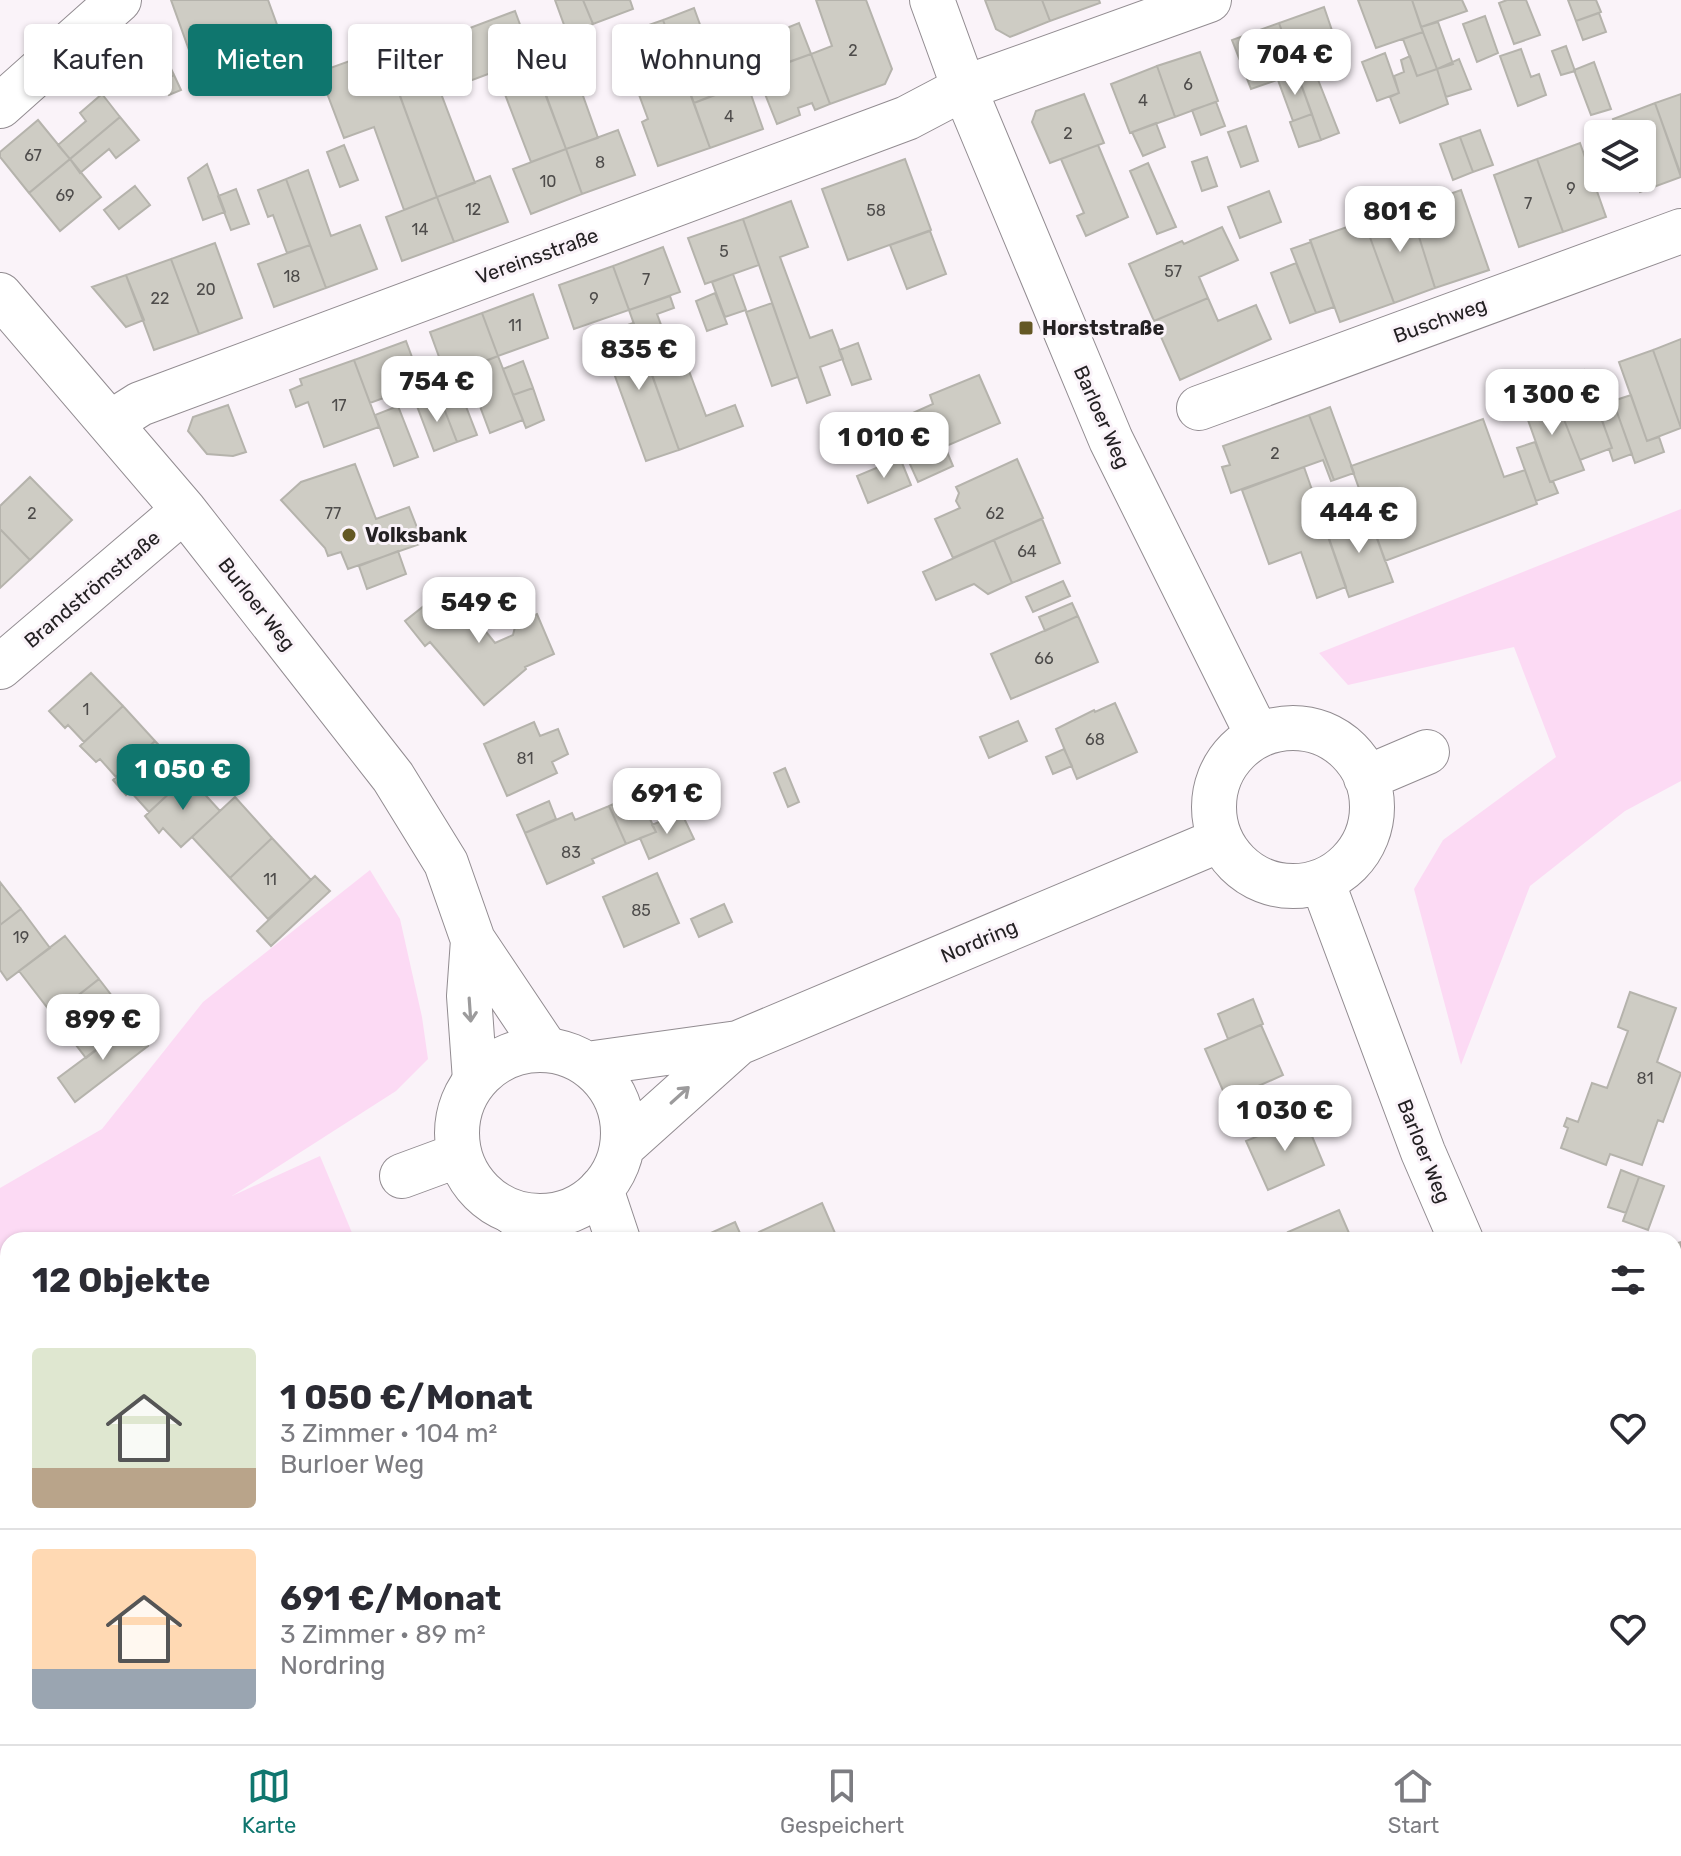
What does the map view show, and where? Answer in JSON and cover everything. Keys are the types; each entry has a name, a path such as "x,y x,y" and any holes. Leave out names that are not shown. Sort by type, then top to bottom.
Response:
{"street":[{"path":"0,106 119,0"},
{"name":"Barloer Weg","path":"932,0 964,88 1111,440 1258,736"},
{"path":"964,88 1209,0"},
{"name":"Vereinsstraße","path":"110,423 140,404 907,118 964,88"},
{"name":"Buschweg","path":"1199,408 1681,231"},
{"name":"Burloer Weg","path":"0,295 184,510 393,777 446,863 473,940 546,1049"},
{"name":"Brandströmstraße","path":"0,667 184,510"},
{"path":"1282,728 1309,730 1333,739 1353,756 1366,778 1372,802 1370,826 1361,849 1345,867 1322,881 1300,886 1276,885 1253,876 1234,861 1220,840 1214,816 1215,792 1223,769 1238,750 1258,736 1282,728"},
{"path":"1366,778 1427,752"},
{"name":"Nordring","path":"587,1064 738,1043 1220,840"},
{"name":"Barloer Weg","path":"1322,881 1423,1152 1458,1232"},
{"name":"Burloer Weg","path":"473,940 469,996 475,1080"},
{"name":"Nordring","path":"622,1147 738,1043"},
{"path":"512,1212 535,1217 559,1214 581,1205 601,1189 615,1169 622,1147 623,1123 617,1100 605,1080 587,1064 568,1054 546,1049 513,1054 492,1064 475,1080 462,1103 457,1129 459,1155 470,1179 488,1199 539,1232"},
{"path":"402,1176 459,1155"},
{"path":"601,1189 615,1232"}],"shaded area":[{"path":"1681,509 1681,781 1625,811 1530,886 1461,1065 1414,889 1443,840 1556,757 1514,647 1348,685 1319,653"},
{"path":"370,870 400,919 428,1059 396,1091 232,1196 320,1156 352,1232 0,1232 0,1188 102,1129 203,1002"}],"building":[{"path":"171,0 268,0 277,24 188,24 188,47"},
{"path":"555,0 583,0 593,24 564,24"},
{"path":"583,0 630,0 633,9 593,24"},
{"path":"816,0 866,0 892,69 885,84 830,104 811,54 832,46"},
{"path":"985,0 1042,0 1050,21 1010,37 996,29"},
{"path":"1042,0 1099,0 1100,3 1050,21"},
{"path":"1358,0 1412,0 1423,32 1376,48"},
{"path":"1412,0 1462,0 1467,11 1421,27"},
{"path":"1526,0 1540,35 1514,44 1499,3"},
{"path":"1568,0 1596,0 1601,12 1576,21"},
{"path":"1324,7 1341,57 1297,73 1279,23"},
{"path":"694,8 700,24 664,24 663,20"},
{"path":"515,11 520,24 488,24 488,74 472,80 472,27"},
{"path":"1599,13 1606,32 1583,40 1576,21"},
{"path":"1485,16 1498,53 1477,62 1463,24"},
{"path":"1438,22 1453,64 1437,69 1421,27"},
{"path":"799,23 811,54 790,61 790,27"},
{"path":"1279,23 1297,73 1251,89 1232,40"},
{"path":"1423,32 1437,69 1417,76 1403,39"},
{"path":"1566,46 1575,71 1561,75 1552,51"},
{"path":"1521,49 1531,77 1539,74 1546,95 1518,106 1500,56"},
{"path":"1200,52 1218,101 1175,117 1157,66"},
{"path":"1385,53 1399,93 1377,101 1362,62"},
{"path":"811,54 830,104 815,110 812,103 798,108 800,115 777,124 766,96 790,96 790,62"},
{"path":"1410,56 1417,76 1437,69 1448,104 1400,123 1390,97 1399,93 1394,76 1404,72 1401,60"},
{"path":"1459,59 1471,89 1446,97 1437,69"},
{"path":"348,62 348,96 400,96 437,197 404,210 374,127 344,138 328,96 332,96 332,67"},
{"path":"1594,62 1611,109 1591,115 1574,70"},
{"path":"1157,66 1175,117 1130,133 1111,84"},
{"path":"1313,67 1339,133 1321,140 1297,73"},
{"path":"1297,73 1312,114 1293,121 1278,80"},
{"path":"172,76 181,90 172,94"},
{"path":"1084,94 1104,143 1050,163 1032,122 1036,111"},
{"path":"1681,94 1681,175 1655,103"},
{"path":"104,96 120,117 70,159 58,145 86,121 80,113"},
{"path":"400,96 442,96 475,183 437,197"},
{"path":"506,96 546,96 566,149 531,162"},
{"path":"546,96 583,96 598,138 566,149"},
{"path":"640,96 691,96 710,148 658,166 642,122 648,119"},
{"path":"691,96 712,96 694,103"},
{"path":"713,96 752,96 763,129 710,148 694,103"},
{"path":"1216,102 1225,126 1201,135 1192,110"},
{"path":"1655,103 1681,177 1656,186 1656,120 1613,119"},
{"path":"1312,114 1321,140 1299,147 1290,122"},
{"path":"120,117 139,140 116,158 109,149 80,173 70,159"},
{"path":"38,120 70,159 29,193 0,157 0,152"},
{"path":"1156,123 1165,147 1143,156 1132,132"},
{"path":"1246,126 1258,161 1241,167 1228,132"},
{"path":"618,130 635,175 582,194 566,149"},
{"path":"1480,130 1493,165 1473,172 1460,137"},
{"path":"1460,137 1473,172 1453,180 1440,144"},
{"path":"1580,143 1584,154 1584,192 1597,192 1606,217 1563,232 1537,159"},
{"path":"344,145 358,180 340,187 327,152"},
{"path":"1098,145 1128,217 1086,236 1077,216 1084,213 1061,159"},
{"path":"566,149 582,194 531,214 513,169"},
{"path":"1207,157 1217,186 1202,191 1192,162"},
{"path":"70,159 101,197 60,231 29,193"},
{"path":"905,159 931,230 848,260 822,189"},
{"path":"1537,159 1563,232 1519,247 1494,175"},
{"path":"1148,163 1176,227 1157,234 1130,171"},
{"path":"207,164 225,212 203,220 188,178"},
{"path":"308,170 331,236 360,225 377,269 326,288 286,179"},
{"path":"490,176 508,222 454,242 437,197"},
{"path":"286,179 310,245 287,253 273,215 268,217 258,190"},
{"path":"135,186 150,205 119,229 104,210"},
{"path":"236,189 249,224 231,230 218,196"},
{"path":"1461,190 1489,270 1435,288 1410,208"},
{"path":"1269,191 1281,222 1240,238 1228,207"},
{"path":"437,197 454,242 402,261 386,217"},
{"path":"791,201 808,247 780,257 810,338 832,330 843,359 820,367 830,395 807,403 743,219"},
{"path":"1410,208 1435,288 1394,303 1364,221"},
{"path":"743,219 759,265 705,284 688,238"},
{"path":"1364,221 1394,303 1340,322 1310,240"},
{"path":"1222,227 1238,260 1199,277 1208,298 1154,321 1129,264"},
{"path":"930,231 946,274 907,289 890,245"},
{"path":"1311,242 1334,307 1316,313 1291,249"},
{"path":"215,243 242,318 199,334 171,259"},
{"path":"310,245 326,288 274,307 258,264"},
{"path":"663,247 680,292 629,310 613,266"},
{"path":"171,259 199,334 154,350 126,275"},
{"path":"1296,263 1316,313 1290,323 1271,273"},
{"path":"613,266 629,310 574,329 559,285"},
{"path":"733,274 746,310 725,317 712,282"},
{"path":"126,275 144,320 126,327 92,287"},
{"path":"715,293 727,324 707,331 696,301"},
{"path":"533,294 548,338 498,356 482,313"},
{"path":"670,296 674,308 657,314 666,338 675,334 706,416 735,405 743,426 679,450 629,310"},
{"path":"1208,298 1218,321 1256,305 1271,339 1180,380 1154,321"},
{"path":"772,303 798,377 772,386 746,312"},
{"path":"482,313 498,356 446,376 430,332"},
{"path":"633,323 679,450 646,461 600,335"},
{"path":"1681,339 1681,428 1653,350"},
{"path":"406,341 422,384 370,403 354,360"},
{"path":"858,343 871,379 852,385 839,350"},
{"path":"1653,350 1681,428 1647,441 1619,362"},
{"path":"498,356 523,420 490,433 466,369"},
{"path":"354,360 379,427 324,447 308,402 296,407 290,390 302,385 300,379"},
{"path":"523,361 533,388 513,395 503,369"},
{"path":"1584,370 1612,448 1580,460 1550,384"},
{"path":"979,375 1000,423 909,462 904,450 918,444 906,416 933,404 930,395"},
{"path":"533,388 544,420 526,428 513,395"},
{"path":"460,391 477,435 457,442 440,398"},
{"path":"1553,392 1584,470 1550,482 1522,403"},
{"path":"1631,395 1647,441 1659,437 1664,452 1635,463 1613,401"},
{"path":"440,398 457,442 434,451 417,406"},
{"path":"1613,401 1632,454 1613,461 1609,449 1612,448 1597,407"},
{"path":"228,405 246,452 233,456 207,454 188,431 193,417"},
{"path":"398,406 418,457 394,466 375,415"},
{"path":"1330,407 1354,473 1334,480 1309,415"},
{"path":"1309,415 1334,480 1331,481 1323,460 1231,493 1222,467 1230,465 1223,446"},
{"path":"1483,419 1504,477 1525,470 1537,504 1385,561 1351,466"},
{"path":"1535,442 1550,482 1553,481 1558,493 1536,501 1517,448"},
{"path":"945,447 953,466 918,482 909,462"},
{"path":"900,458 911,485 868,503 857,476"},
{"path":"1017,459 1043,518 953,558 935,519 960,508 956,501 959,493 956,487"},
{"path":"355,464 376,519 409,507 423,543 348,569 341,552 328,556 325,548 281,500 301,482"},
{"path":"1304,467 1346,587 1317,598 1301,552 1269,564 1242,490"},
{"path":"30,477 72,520 30,560 0,529 0,506"},
{"path":"1368,513 1393,582 1349,597 1325,528"},
{"path":"1042,519 1060,563 1012,583 994,540"},
{"path":"0,529 30,560 0,588"},
{"path":"994,540 1012,583 988,594 974,584 936,600 923,572"},
{"path":"398,551 406,574 367,589 359,566"},
{"path":"1063,581 1070,596 1033,612 1026,597"},
{"path":"449,586 495,643 513,635 516,623 537,614 554,654 525,667 484,705 430,642 425,646 405,621"},
{"path":"1072,603 1078,616 1045,631 1039,617"},
{"path":"1078,616 1098,662 1011,699 991,654"},
{"path":"91,673 123,706 84,742 49,711"},
{"path":"1115,703 1137,752 1077,779 1056,729"},
{"path":"123,706 155,741 116,777 100,759 96,762 80,746"},
{"path":"1018,721 1027,741 989,758 980,737"},
{"path":"534,722 540,736 558,729 568,754 552,762 557,773 507,796 484,744"},
{"path":"155,741 188,776 149,812 130,791 126,795 113,780"},
{"path":"1064,749 1072,766 1053,774 1046,757"},
{"path":"785,768 799,802 788,807 774,773"},
{"path":"188,776 220,811 181,847 163,828 159,833 145,816"},
{"path":"638,793 656,832 626,844 609,806"},
{"path":"235,797 272,838 230,878 192,837"},
{"path":"549,801 556,819 525,833 517,815"},
{"path":"609,806 626,844 592,859 594,863 547,884 525,833 572,813 575,820"},
{"path":"681,812 694,839 649,859 640,838 656,832 652,825"},
{"path":"272,838 311,880 268,919 230,878"},
{"path":"657,873 679,923 624,947 603,897"},
{"path":"315,876 330,891 271,946 257,931"},
{"path":"0,882 21,909 0,925"},
{"path":"724,904 732,922 699,937 691,919"},
{"path":"21,909 50,948 7,980 0,970 0,925"},
{"path":"65,936 99,979 53,1015 19,971"},
{"path":"99,979 132,1022 86,1058 53,1015"},
{"path":"1630,992 1676,1008 1657,1062 1681,1073 1663,1122 1658,1120 1642,1165 1610,1154 1606,1165 1561,1148 1568,1128 1564,1126 1567,1118 1578,1122 1592,1083 1607,1088 1628,1031 1618,1027"},
{"path":"1253,999 1263,1024 1228,1039 1218,1014"},
{"path":"132,1023 148,1046 75,1102 58,1078"},
{"path":"1261,1025 1283,1075 1227,1100 1205,1049"},
{"path":"1304,1117 1324,1165 1268,1190 1246,1141"},
{"path":"1621,1170 1639,1177 1626,1213 1608,1207"},
{"path":"1639,1177 1664,1186 1648,1230 1623,1221"},
{"path":"822,1203 835,1232 759,1232"},
{"path":"1339,1210 1349,1232 1288,1232"},
{"path":"735,1222 739,1232 713,1232"}],"place":[{"name":"Horststraße","path":"1026,328"},
{"name":"Volksbank","path":"349,535"}]}
